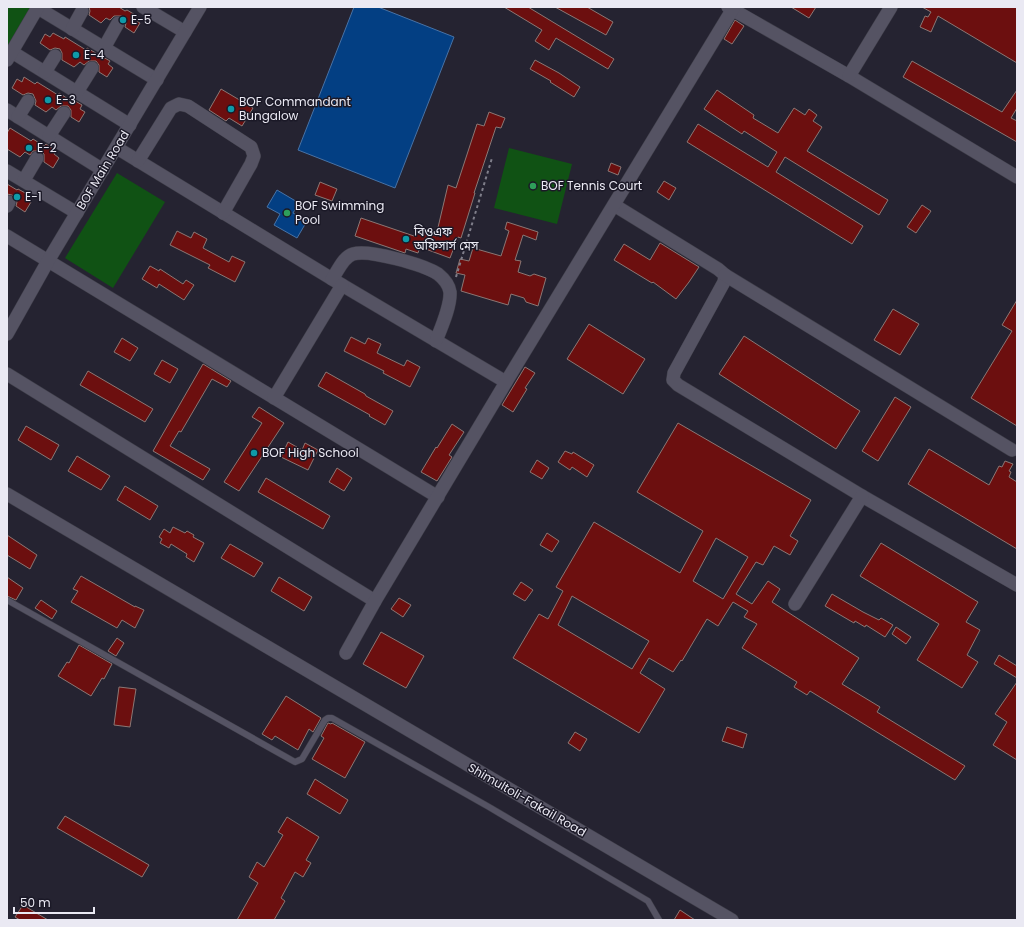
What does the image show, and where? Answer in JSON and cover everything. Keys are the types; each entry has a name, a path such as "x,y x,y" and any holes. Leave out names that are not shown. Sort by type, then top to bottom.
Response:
{"street":[{"path":"143,7 185,32"},
{"name":"BOF Main Road","path":"7,334 12,314 48,261 200,7"},
{"path":"849,76 891,7"},
{"path":"130,125 45,72 9,56 38,8 157,80"},
{"path":"346,653 375,601 506,382 732,8 1017,176"},
{"path":"72,28 82,11"},
{"path":"104,48 118,23"},
{"path":"45,72 55,56"},
{"path":"77,92 92,68"},
{"path":"28,101 13,113 103,170"},
{"path":"138,161 171,108 178,104 188,106 251,147 254,156 223,213"},
{"path":"50,136 64,113"},
{"path":"117,148 436,342 506,382"},
{"path":"24,180 37,158"},
{"path":"7,170 77,213"},
{"path":"614,205 718,269 725,275 1012,450"},
{"path":"7,236 438,497"},
{"path":"274,398 337,282 346,259 353,254 367,252 420,266 439,275 446,282 450,291 449,304 436,342"},
{"path":"725,275 724,282 674,373 673,380 678,385 862,496 1017,585"},
{"path":"7,374 375,601"},
{"name":"Shimultoli-Fakail Road","path":"7,494 732,920"},
{"path":"795,604 862,496"}],"lane":[{"path":"7,600 295,762 302,759 325,720 332,718 489,807 648,900 659,920"}],"path":[{"path":"446,282 456,277 492,158"}],"green space":[{"path":"7,7 33,7 7,49"},
{"name":"BOF Tennis Court","path":"509,148 572,164 557,224 494,208"},
{"path":"117,173 165,202 113,288 65,258"}],"water":[{"path":"354,7 378,7 454,37 395,188 298,150"},
{"name":"BOF Swimming Pool","path":"277,190 299,203 293,213 307,221 297,238 274,225 280,214 267,207"}],"building":[{"name":"E-5","path":"89,7 119,7 137,16 135,20 140,23 134,33 125,27 125,19 122,16 114,16 110,20 106,18 101,23 89,15"},
{"path":"504,7 528,7 614,59 608,69 556,38 549,50 535,41 542,30"},
{"path":"555,7 587,7 613,22 606,35"},
{"path":"791,7 816,7 809,18"},
{"path":"922,7 1017,7 1017,63 938,16 931,32 920,27 925,16 928,17 931,12"},
{"path":"735,20 744,26 732,44 724,39"},
{"name":"E-4","path":"53,33 64,39 65,37 86,50 87,48 110,61 108,64 113,68 107,77 99,72 99,65 96,61 89,61 84,65 80,62 74,67 62,60 62,53 60,49 55,48 50,50 40,43 45,34 50,37"},
{"path":"535,60 559,73 580,87 574,97 530,69"},
{"path":"912,61 1002,112 1017,90 1017,108 1011,118 1017,121 1017,142 903,77"},
{"name":"E-3","path":"24,77 35,84 37,82 58,95 59,93 71,101 72,99 82,105 80,109 85,112 79,122 71,117 71,110 68,106 61,106 56,110 52,107 46,112 35,105 36,101 33,94 28,93 23,95 12,88 17,79 22,82"},
{"name":"BOF Commandant Bungalow","path":"221,89 253,108 242,126 229,118 226,121 209,110"},
{"path":"717,90 754,115 753,118 778,133 794,108 805,115 809,109 817,115 813,121 822,127 807,151 888,200 879,215 785,157 776,172 863,226 852,244 687,142 698,124 768,167 777,152 744,131 742,134 704,109"},
{"path":"489,112 505,118 501,128 496,127 461,238 458,237 450,258 420,247 418,253 406,249 405,253 355,236 361,218 414,236 416,229 436,236 448,185 456,188 477,124 484,126"},
{"name":"E-2","path":"10,128 31,141 33,139 44,146 46,144 56,151 54,154 59,158 53,168 44,162 44,154 41,151 33,151 30,155 25,152 20,157 7,149 7,133"},
{"path":"611,163 621,167 618,175 608,171"},
{"path":"664,181 676,188 669,200 657,192"},
{"path":"320,182 337,189 332,201 315,195"},
{"name":"E-1","path":"7,184 29,195 26,199 31,202 25,212 16,206 17,202 15,197 7,194"},
{"path":"922,205 931,211 916,233 907,227"},
{"path":"507,222 538,232 536,240 523,235 515,260 521,261 518,272 530,276 534,274 546,278 538,306 526,302 524,298 511,294 508,305 461,291 465,275 456,273 460,259 469,261 473,248 501,256 509,231 505,229"},
{"path":"177,231 191,238 194,232 207,239 203,248 229,262 232,256 245,262 235,282 208,268 210,265 170,245"},
{"path":"660,243 699,267 676,299 653,282 652,283 614,260 624,244 650,260"},
{"path":"150,266 159,271 160,269 183,284 186,280 194,285 184,300 159,284 157,288 142,279"},
{"path":"1017,300 1017,426 971,398 1012,331 1002,325"},
{"path":"893,309 919,324 900,355 874,340"},
{"path":"589,324 645,359 623,394 567,359"},
{"path":"744,336 860,411 836,449 719,374"},
{"path":"351,337 365,344 368,338 381,344 377,353 404,366 407,360 420,367 410,387 383,373 384,371 344,351"},
{"path":"122,338 138,348 130,361 114,352"},
{"path":"162,360 178,369 170,383 154,374"},
{"path":"203,364 231,381 227,387 212,379 181,432 179,431 170,446 210,469 203,480 153,451"},
{"path":"525,367 535,373 525,388 527,389 513,412 502,405"},
{"path":"88,371 153,409 145,422 80,385"},
{"path":"326,372 393,411 385,425 318,386"},
{"path":"895,397 911,407 878,461 862,451"},
{"name":"BOF High School","path":"259,407 284,423 239,491 224,482 262,423 252,417"},
{"path":"678,423 811,500 790,536 798,541 790,555 774,546 763,565 756,562 736,594 752,604 768,581 780,589 772,602 859,658 842,684 880,707 877,712 965,766 955,780 810,691 807,695 794,687 797,682 742,648 757,624 744,617 748,611 733,602 718,626 707,619 682,661 681,660 673,672 649,658 640,673 665,689 639,733 513,658 539,614 548,619 563,591 556,587 594,522 680,573 703,531 637,492","holes":["716,538 748,557 723,599 693,581","572,596 649,641 632,669 558,625"]},
{"path":"452,424 464,432 449,455 452,457 437,481 421,472"},
{"path":"26,426 59,445 51,460 18,440"},
{"path":"288,442 302,450 305,443 318,450 308,470 281,457"},
{"path":"929,449 989,485 999,466 1002,467 1005,461 1013,464 1009,471 1011,472 1009,477 1017,482 1017,549 908,484"},
{"path":"565,451 572,454 573,452 594,465 587,477 572,467 570,470 558,462"},
{"path":"77,456 110,476 101,490 68,471"},
{"path":"537,460 549,468 542,479 530,472"},
{"path":"337,468 352,478 344,491 329,482"},
{"path":"266,478 330,516 323,529 258,492"},
{"path":"125,486 158,506 150,520 117,500"},
{"path":"173,527 185,533 187,531 194,535 193,537 204,543 194,562 186,557 187,554 171,544 169,548 160,543 162,539 159,537 164,529 170,533"},
{"path":"547,533 559,541 552,552 540,545"},
{"path":"7,535 37,555 30,569 7,555"},
{"path":"881,543 978,602 966,622 980,630 967,655 978,662 962,688 917,660 939,624 860,576"},
{"path":"230,544 263,563 254,577 221,558"},
{"path":"81,576 135,607 144,610 135,628 122,620 117,628 71,602 78,591 73,589"},
{"path":"7,577 23,588 16,600 7,596"},
{"path":"279,577 312,597 304,611 271,591"},
{"path":"521,582 533,590 525,601 513,594"},
{"path":"832,594 863,612 879,620 881,618 893,625 885,637 866,625 865,627 855,621 854,623 825,606"},
{"path":"399,598 411,605 403,617 391,609"},
{"path":"41,600 57,611 52,619 35,608"},
{"path":"896,627 911,637 906,644 892,634"},
{"path":"381,632 424,656 406,688 363,664"},
{"path":"117,638 124,643 116,656 108,651"},
{"path":"79,645 112,664 104,679 102,678 91,696 58,676 67,662 69,663"},
{"path":"999,655 1017,666 1017,678 994,664"},
{"path":"1017,682 1017,760 993,745 1007,722 995,714"},
{"path":"119,687 136,689 130,727 114,725"},
{"path":"286,696 321,718 313,732 309,729 298,750 275,736 272,740 262,734"},
{"path":"328,723 332,723 365,742 345,778 312,759 324,738 321,736"},
{"path":"727,727 747,734 743,748 722,741"},
{"path":"575,732 587,739 580,751 568,743"},
{"path":"315,779 348,800 340,814 307,794"},
{"path":"65,816 149,865 142,877 57,828"},
{"path":"287,817 319,837 306,860 311,863 303,877 295,872 281,898 285,901 274,920 237,920 258,883 249,877 257,862 264,867 283,835 278,832"},
{"path":"23,905 48,920 20,920 15,917"},
{"path":"680,910 695,920 674,920"}],"place":[{"name":"E-5","path":"123,20"},
{"name":"E-4","path":"76,55"},
{"name":"E-3","path":"48,100"},
{"name":"BOF Commandant Bungalow","path":"231,109"},
{"name":"E-2","path":"29,148"},
{"name":"BOF Tennis Court","path":"533,186"},
{"name":"E-1","path":"17,197"},
{"name":"BOF Swimming Pool","path":"287,213"},
{"name":"বিওএফ অফিসার্স মেস","path":"406,239"},
{"name":"BOF High School","path":"254,453"}]}
